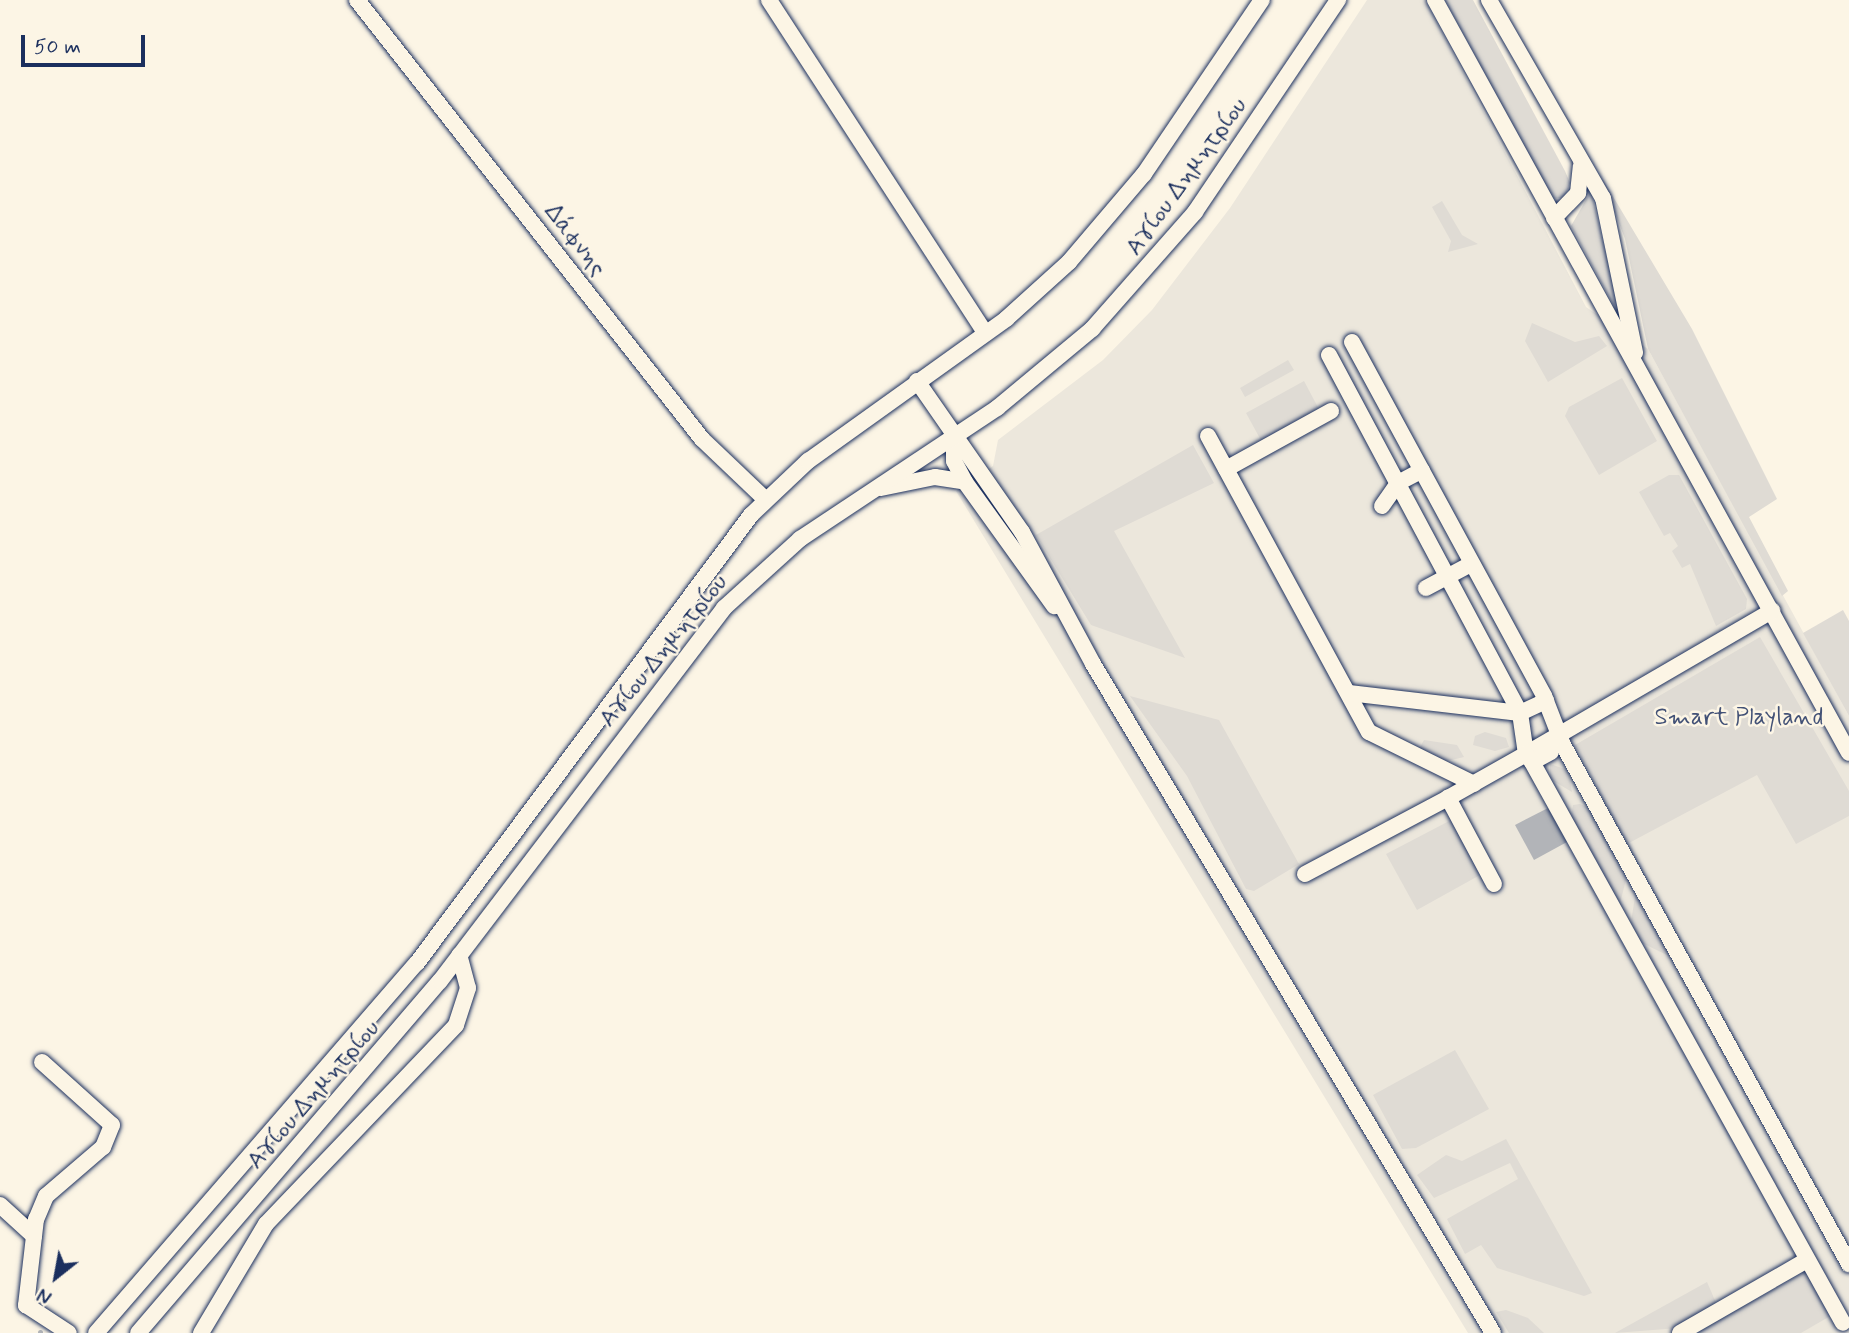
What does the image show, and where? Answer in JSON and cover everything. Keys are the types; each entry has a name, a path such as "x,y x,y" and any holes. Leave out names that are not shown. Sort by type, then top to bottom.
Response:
{"street":[{"name":"Δάφνης","path":"357,0 702,439 766,500"},
{"path":"769,0 985,333"},
{"name":"Αγίου Δημητρίου","path":"96,1333 408,973 766,500 917,381 1034,296 1108,220 1262,0"},
{"name":"Αγίου Δημητρίου","path":"138,1333 459,955 712,621 788,548 954,437 1046,370 1150,269 1213,187 1338,0"},
{"path":"1434,0 1554,218 1638,362 1849,753"},
{"path":"1489,0 1609,218 1638,362"},
{"path":"1554,218 1578,193 1581,166"},
{"path":"1352,342 1546,701 1562,740 1849,1264"},
{"path":"1329,355 1520,713 1529,758 1805,1261 1846,1320 1828,1333"},
{"path":"917,381 954,437 984,470 1070,625 1493,1333"},
{"path":"1226,469 1331,411"},
{"path":"1208,436 1369,732 1474,784"},
{"path":"954,437 954,461 965,482 1070,625"},
{"path":"1382,506 1398,483 1422,470"},
{"path":"875,489 935,477 965,482"},
{"path":"1426,588 1471,564"},
{"path":"1305,874 1562,740 1772,611"},
{"path":"1349,693 1520,713 1546,701"},
{"path":"1448,799 1494,884"},
{"path":"201,1333 252,1242 280,1208 456,1025 468,988 459,955"},
{"path":"42,1062 108,1117 112,1132 46,1196 34,1236 26,1304 69,1333"},
{"path":"0,1205 34,1236"},
{"path":"1680,1333 1805,1261"}],"shaded area":[{"path":"1367,0 1425,0 1586,307 1648,349 1849,716 1849,1333 1468,1333 956,491 993,466 998,440 1103,360 1152,310 1230,208"},
{"path":"1548,808 1567,842 1534,860 1515,825"}],"green space":[{"path":"1445,0 1473,0 1565,171 1570,183 1565,197 1553,199"},
{"path":"1602,178 1692,329 1777,499 1749,517 1788,591 1782,596 1648,349 1625,239"},
{"path":"1591,191 1617,301 1614,306 1571,226"},
{"path":"1442,201 1462,235 1478,244 1448,252 1451,241 1432,207"},
{"path":"1532,323 1575,342 1599,336 1607,346 1548,382 1525,341"},
{"path":"1288,360 1294,370 1245,397 1240,388"},
{"path":"1622,378 1657,441 1599,475 1565,416 1569,407"},
{"path":"1304,381 1321,413 1263,444 1246,413"},
{"path":"1193,445 1214,483 1114,531 1185,658 1091,625 1036,535"},
{"path":"1669,475 1679,475 1747,599 1746,609 1716,626 1690,564 1682,568 1672,551 1678,546 1670,533 1664,536 1639,492"},
{"path":"1843,610 1849,621 1849,716 1803,633"},
{"name":"Smart Playland","path":"1760,637 1849,791 1849,816 1796,844 1757,775 1627,844 1575,745"},
{"path":"1130,696 1219,720 1299,864 1254,891 1246,889 1187,776"},
{"path":"1485,732 1506,738 1509,747 1495,751 1473,745 1475,736"},
{"path":"1424,740 1457,745 1464,757 1443,762 1419,749"},
{"path":"1550,764 1568,770 1572,792 1550,779"},
{"path":"1580,804 1595,811 1627,876 1619,907 1571,817 1573,805"},
{"path":"1453,819 1480,875 1417,910 1386,854"},
{"path":"1636,891 1671,954 1669,956 1640,942 1630,928"},
{"path":"1455,1050 1489,1109 1416,1148 1402,1149 1373,1095"},
{"path":"1506,1139 1592,1293 1584,1296 1497,1268 1481,1245 1465,1254 1447,1219 1518,1179 1510,1163 1434,1198 1417,1175 1446,1155 1462,1161"},
{"path":"1807,1271 1832,1315 1801,1333 1695,1333"},
{"path":"1707,1282 1717,1305 1678,1328 1615,1333"},
{"path":"1506,1310 1528,1318 1544,1333 1509,1333 1496,1312"}]}
